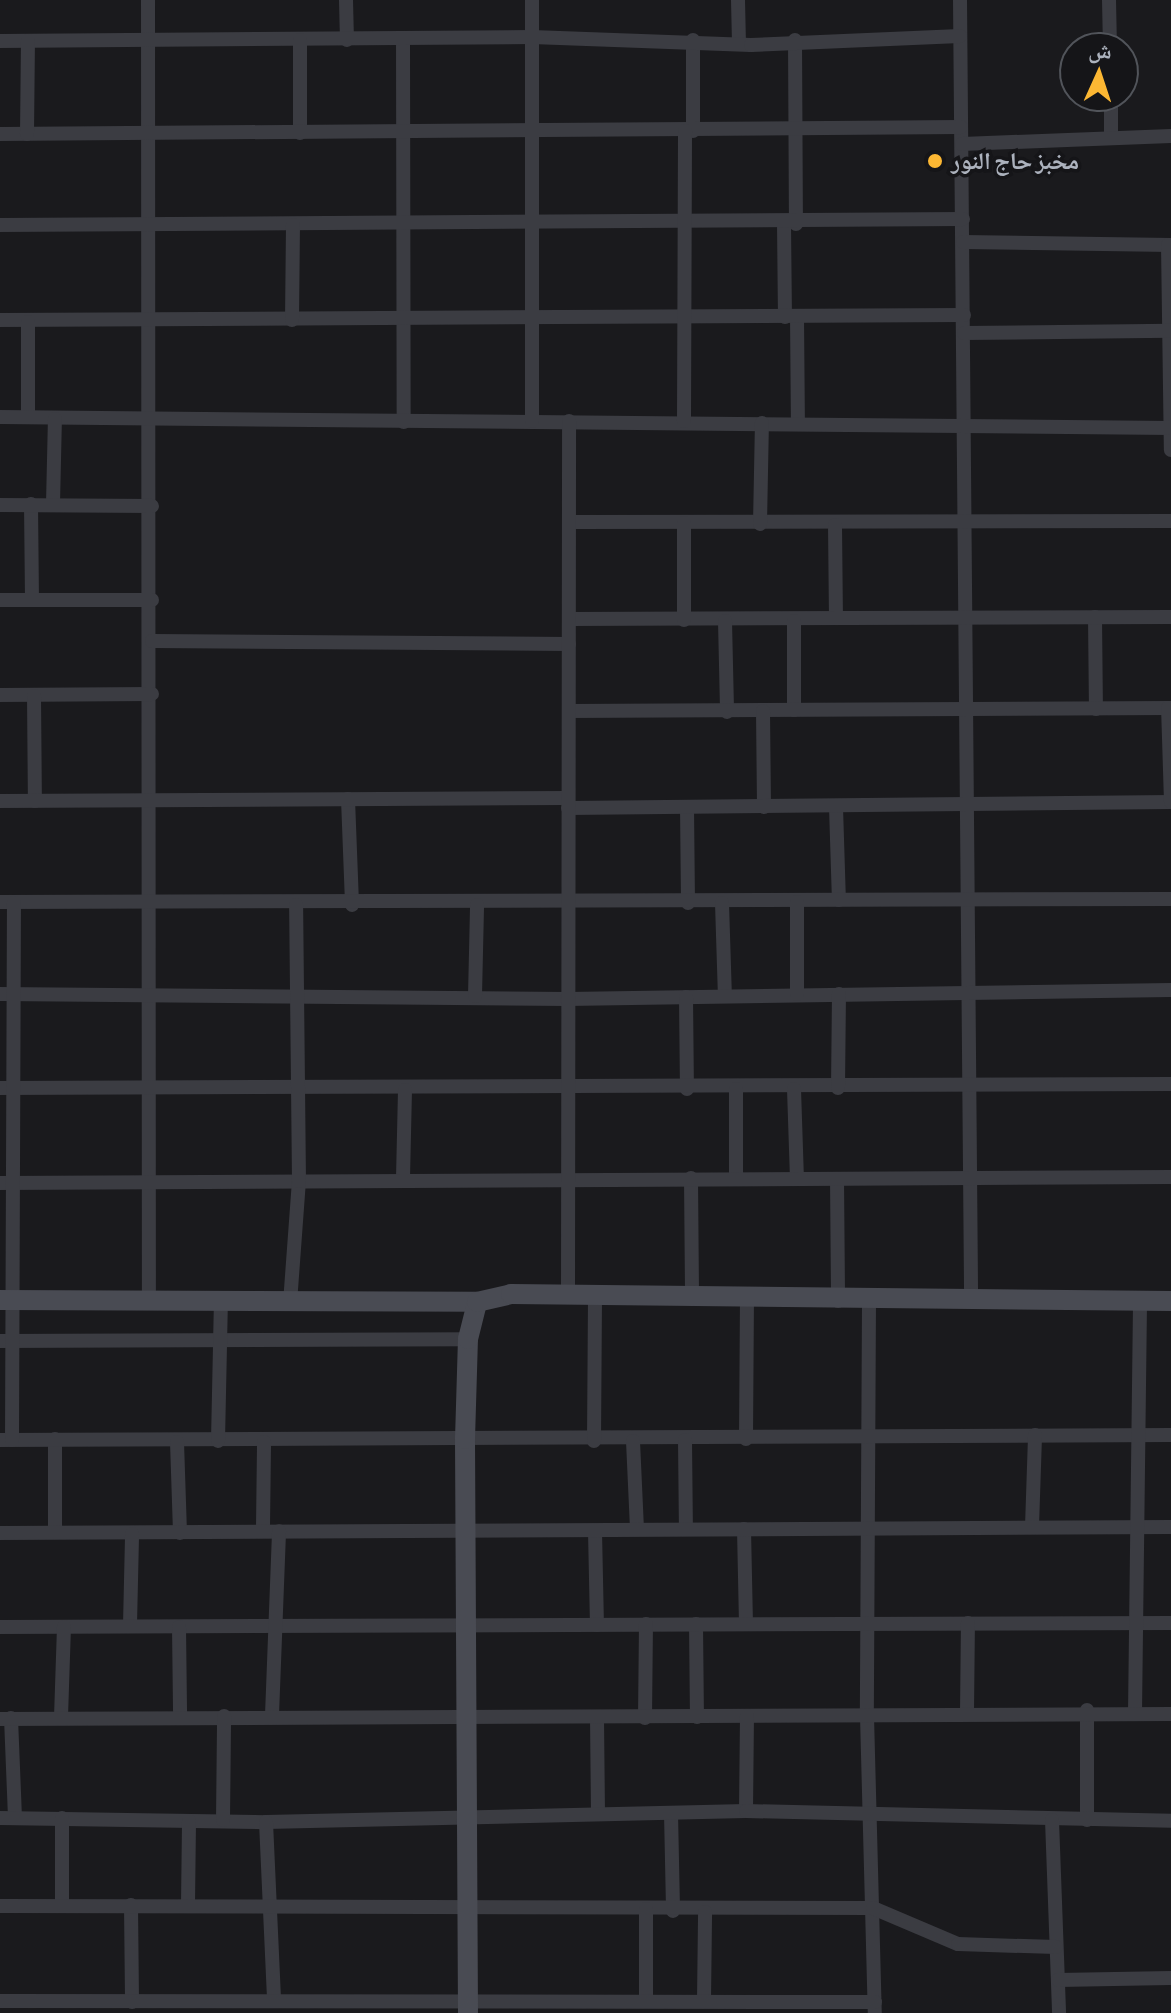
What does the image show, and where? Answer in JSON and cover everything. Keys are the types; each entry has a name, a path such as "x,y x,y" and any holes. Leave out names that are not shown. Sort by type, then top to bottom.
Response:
{"street":[{"path":"148,0 152,694 145,1087 149,1300"},
{"path":"346,0 347,40"},
{"path":"532,0 532,421"},
{"path":"738,0 739,44"},
{"path":"960,0 971,1299"},
{"path":"1109,0 1110,32"},
{"path":"0,41 532,37 693,40 739,44 960,36"},
{"path":"403,39 404,422"},
{"path":"300,40 300,133"},
{"path":"684,421 693,40"},
{"path":"795,40 795,131 790,224 791,317 798,423"},
{"path":"27,134 28,41"},
{"path":"1111,112 1111,138"},
{"path":"0,134 795,131 961,127"},
{"path":"962,144 1171,136"},
{"path":"0,225 790,224 963,219"},
{"path":"292,320 293,225"},
{"path":"963,242 1169,245 1171,450"},
{"path":"0,320 148,323 964,315"},
{"path":"28,322 28,417"},
{"path":"964,333 1168,331"},
{"path":"0,417 404,422 684,421 1171,428"},
{"path":"53,504 55,419"},
{"path":"568,1295 565,1089 569,421"},
{"path":"760,524 762,423"},
{"path":"31,504 32,600"},
{"path":"0,505 152,506"},
{"path":"569,522 835,525 1171,521"},
{"path":"684,523 684,620"},
{"path":"835,525 836,618"},
{"path":"0,600 152,600"},
{"path":"1095,617 1096,709"},
{"path":"569,619 794,621 836,618 1171,617"},
{"path":"725,621 727,712"},
{"path":"794,621 794,710"},
{"path":"152,641 569,644"},
{"path":"0,695 152,694"},
{"path":"34,696 35,801"},
{"path":"0,801 348,799 687,807 1171,802 1170,708 968,713 569,711"},
{"path":"763,711 764,807"},
{"path":"348,799 352,905"},
{"path":"687,807 688,903"},
{"path":"836,807 839,900"},
{"path":"1171,899 477,905 7,902 5,1088 6,1440 633,1441 865,1434 1171,1435"},
{"path":"797,902 797,994"},
{"path":"722,903 725,996"},
{"path":"290,1303 299,1181 295,1089 296,905"},
{"path":"475,996 477,905"},
{"path":"6,994 296,994 567,999 1171,990"},
{"path":"838,1088 839,994"},
{"path":"686,997 687,1089"},
{"path":"5,1088 794,1089 971,1084 1171,1084"},
{"path":"736,1089 736,1177"},
{"path":"794,1089 797,1179"},
{"path":"403,1178 405,1090"},
{"path":"6,1183 148,1179 1171,1177"},
{"path":"691,1178 692,1299"},
{"path":"837,1179 838,1301"},
{"path":"7,1300 477,1302 568,1295 838,1301 1171,1301"},
{"path":"594,1441 595,1296"},
{"path":"746,1439 747,1300"},
{"path":"10,2005 132,2002 224,2007 274,2001 597,2007 646,2000 704,2000 750,2006 875,2008 866,1623 865,1434 869,1301"},
{"path":"1135,1713 1139,1623 1140,1301"},
{"path":"218,1441 221,1302"},
{"path":"468,2006 465,1439 468,1339 477,1302"},
{"path":"6,1341 468,1339"},
{"path":"1032,1527 1035,1435"},
{"path":"55,1439 55,1532"},
{"path":"685,1440 686,1529"},
{"path":"633,1441 637,1529"},
{"path":"177,1442 180,1533"},
{"path":"263,1527 264,1442"},
{"path":"0,1533 180,1533 263,1527 279,1531 467,1528 595,1531 1171,1527"},
{"path":"744,1529 746,1623"},
{"path":"272,1715 280,1627 279,1531"},
{"path":"595,1531 597,1625"},
{"path":"130,1625 132,1534"},
{"path":"967,1713 968,1623"},
{"path":"0,1627 1171,1623"},
{"path":"645,1718 646,1624"},
{"path":"696,1624 697,1717"},
{"path":"61,1717 64,1627"},
{"path":"179,1627 180,1715"},
{"path":"1087,1710 1087,1820"},
{"path":"1171,1714 1087,1710 645,1718 180,1715 5,1719 7,1818 266,1822 465,1813 746,1811 1171,1821"},
{"path":"223,1820 224,1716"},
{"path":"746,1811 747,1716"},
{"path":"597,1718 598,1813"},
{"path":"671,1813 673,1911"},
{"path":"62,1818 62,1905"},
{"path":"1052,1820 1059,2013"},
{"path":"188,1904 189,1821"},
{"path":"266,1822 273,1907 274,2001"},
{"path":"131,1905 132,2002"},
{"path":"0,1906 466,1905 705,1912 873,1908 958,1944 1056,1947"},
{"path":"646,1909 646,2000"},
{"path":"704,2000 705,1912"},
{"path":"1058,1980 1171,1978"}],"place":[{"name":"مخبز حاج النور","path":"935,161"}]}
